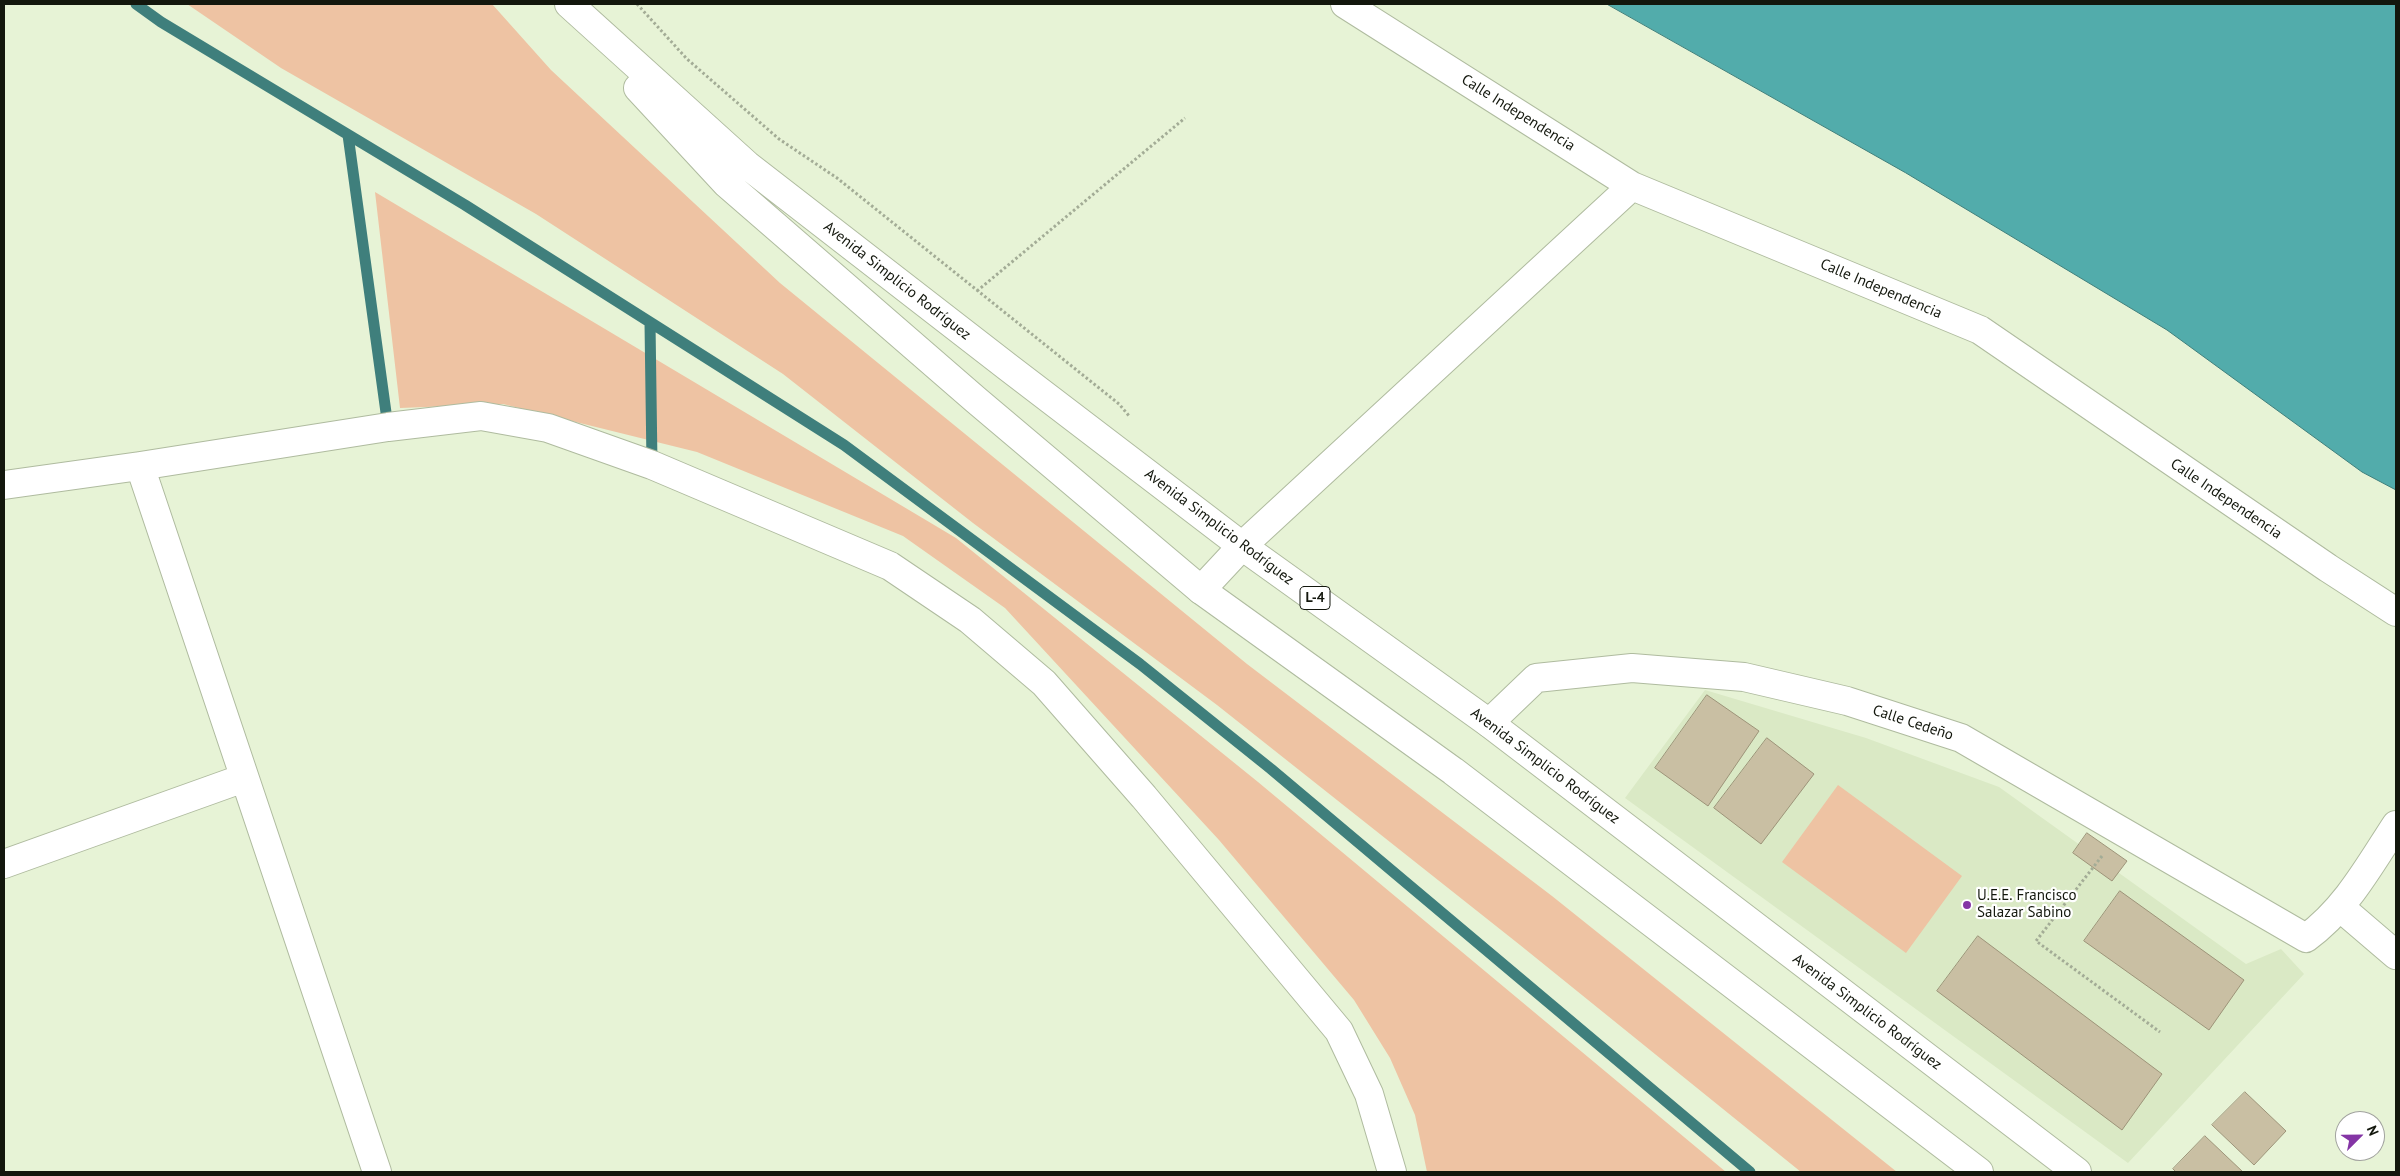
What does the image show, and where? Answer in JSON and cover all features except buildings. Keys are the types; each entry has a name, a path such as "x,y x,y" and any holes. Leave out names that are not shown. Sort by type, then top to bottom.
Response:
{"street":[{"path":"560,4 726,184 976,400 1201,590 1453,771 1979,1172"},
{"name":"Avenida Simplicio Rodríguez","path":"569,4 747,165 1242,546 1489,723 2077,1172"},
{"name":"Calle Independencia","path":"1345,4 1632,186 1980,330 2328,568 2396,612"},
{"path":"1201,590 1242,546 1632,186"},
{"path":"4,485 140,466 388,427 481,416 548,428 668,471 890,566 970,620 1044,683 1144,797 1339,1032 1369,1094 1392,1172"},
{"path":"140,466 377,1172"},
{"name":"Calle Cedeño","path":"1489,723 1536,678 1632,668 1744,676 1846,701 1961,738 2306,938 2324,925 2341,908"},
{"path":"4,864 244,778"},
{"path":"2396,825 2341,908 2396,955"}],"path":[{"path":"637,4 687,59 779,139 837,178 1119,404 1139,427 1135,464"},
{"path":"977,290 1185,118"},
{"path":"2121,832 2036,941 2160,1032"}],"shaded area":[{"path":"187,4 492,4 551,70 780,283 1247,664 1552,896 1897,1172 1801,1172 1520,945 1217,705 973,523 783,374 536,214 281,68"},
{"path":"375,192 956,538 1258,782 1726,1172 1427,1172 1415,1115 1390,1058 1354,1000 1219,840 1005,608 903,536 697,452 503,404 400,408"},
{"name":"U.E.E. Francisco Salazar Sabino","path":"1705,690 1866,738 1999,787 2246,964 2281,949 2304,974 2128,1163 1625,798"},
{"path":"1838,785 1962,876 1906,953 1782,862"}],"water":[{"path":"1607,4 2396,4 2396,490 2362,472 2167,330 1906,173"}],"waterway":[{"path":"136,4 161,22 465,205 844,445 1140,664 1271,769 1750,1172"},
{"path":"348,135 388,427"},
{"path":"650,323 652,464"}],"place":[{"name":"U.E.E. Francisco Salazar Sabino","path":"1967,905"}]}
